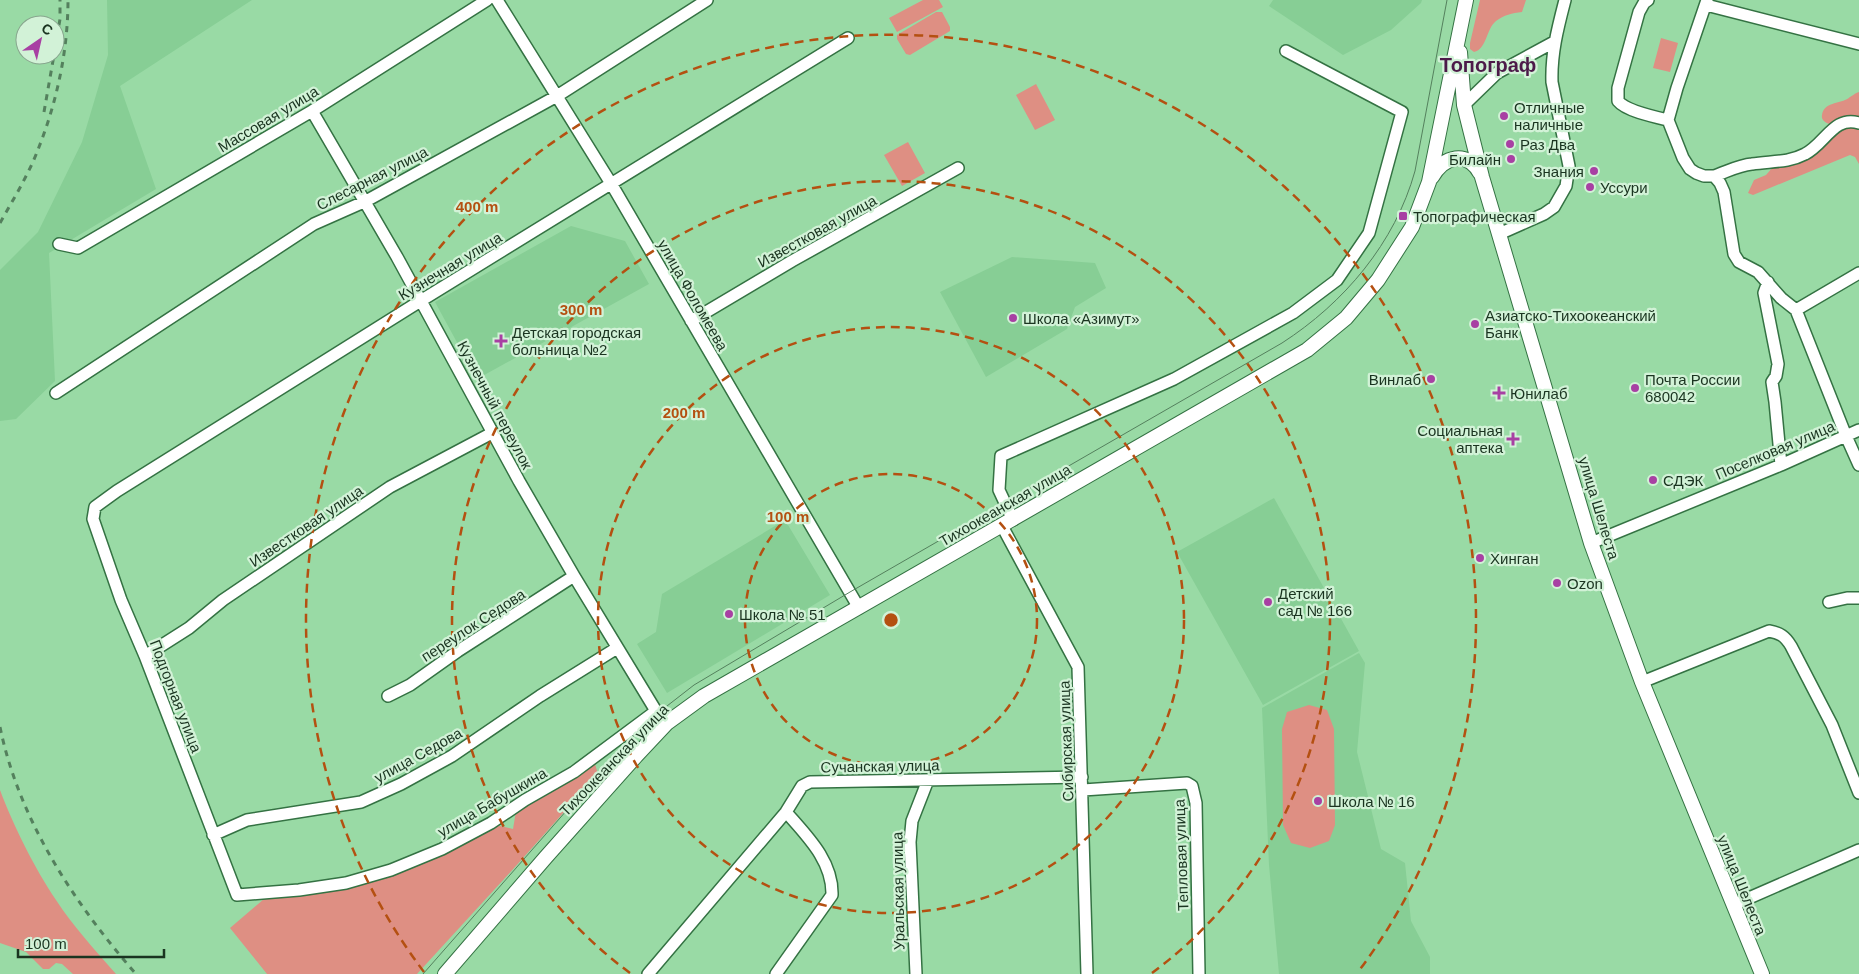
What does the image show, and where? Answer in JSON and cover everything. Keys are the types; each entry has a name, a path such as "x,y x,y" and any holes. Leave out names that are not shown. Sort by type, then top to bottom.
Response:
{"main road":[{"name":"Тихоокеанская улица","path":"445,974 546,857 668,723 704,696 1307,350 1346,318 1378,280 1412,227 1429,182 1466,0"},
{"name":"улица Шелеста","path":"1458,36 1464,105 1482,177 1591,543 1642,682 1762,974"},
{"path":"1429,182 1437,167 1449,159 1464,158 1476,165 1482,177"}],"street":[{"name":"Массовая улица","path":"59,244 78,248 312,111 487,0"},
{"name":"улица Фоломеева","path":"497,0 612,184 859,608"},
{"name":"Слесарная улица","path":"56,393 314,224 366,201 557,96 707,0"},
{"path":"1499,234 1544,214 1554,207 1566,186 1569,166 1552,82 1551,68 1554,42 1565,0"},
{"path":"1648,0 1639,12 1618,88 1618,102 1638,111 1668,120"},
{"path":"1859,44 1706,3 1668,120 1683,158 1690,169 1696,174 1704,176 1714,176 1753,163 1790,161 1806,154 1820,144 1841,122 1852,121 1859,123"},
{"name":"Кузнечная улица","path":"95,507 422,300 848,38"},
{"path":"1464,105 1497,73 1554,42"},
{"name":"Сибирская улица","path":"1087,974 1078,668 1007,523 999,490 1001,456 1174,380 1293,313 1337,280 1369,233 1402,112 1286,51"},
{"name":"Кузнечный переулок","path":"312,111 422,300 492,433 574,576 656,711 668,723"},
{"name":"Известковая улица","path":"691,321 792,261 958,168"},
{"path":"1714,176 1724,192 1734,254 1739,262 1752,268 1768,282 1781,298 1796,310 1859,465"},
{"path":"1796,310 1859,273"},
{"path":"1768,282 1764,293 1778,364 1776,376 1772,382 1776,402 1781,465"},
{"name":"Поселковая улица","path":"1591,543 1781,465 1859,430"},
{"name":"Известковая улица","path":"145,656 189,628 223,600 390,487 492,433"},
{"name":"Подгорная улица","path":"95,507 93,519 121,600 145,656 237,895"},
{"name":"переулок Седова","path":"388,696 410,685 458,651 574,576"},
{"path":"1829,602 1846,598 1859,598"},
{"path":"1642,682 1769,631 1778,632 1785,637 1791,646 1832,725 1859,793"},
{"name":"улица Седова","path":"213,835 247,820 361,802 385,791 452,756 540,696 617,648"},
{"name":"улица Бабушкина","path":"237,895 299,890 346,883 391,870 442,849 491,823 525,800 574,772 656,711"},
{"name":"Сучанская улица","path":"648,974 786,812 802,786 810,782 1082,778"},
{"name":"Уральская улица","path":"916,974 910,842 912,821 928,780"},
{"name":"Тепловая улица","path":"1083,790 1187,783 1192,786 1196,803 1199,974"},
{"path":"776,974 832,895 832,883 826,862 786,812"},
{"path":"1733,905 1859,850"}],"shaded area":[{"path":"107,0 252,0 120,86 156,189 49,253 55,381 16,419 0,421 0,270 38,232 82,142 108,55"},
{"path":"923,0 939,0 943,7 897,32 889,18"},
{"path":"1273,0 1422,0 1391,30 1343,55 1269,6"},
{"path":"1480,0 1526,0 1522,12 1502,17 1496,21 1482,47 1474,52 1470,49 1470,43"},
{"path":"936,12 942,12 950,27 950,31 910,55 906,54 897,39 897,35"},
{"path":"1661,38 1678,43 1670,72 1653,68"},
{"path":"1036,84 1055,120 1035,130 1016,95"},
{"path":"1859,92 1859,119 1829,124 1823,120 1825,108"},
{"path":"1848,126 1859,128 1859,164 1855,157 1850,155 1753,195 1748,193 1754,180 1766,175 1773,167"},
{"path":"908,142 925,173 902,186 884,155"},
{"name":"Детская городская больница №2","path":"571,226 625,241 649,284 477,379 435,302"},
{"name":"Школа «Азимут»","path":"1012,257 1095,263 1106,288 1075,307 1067,329 986,377 940,292"},
{"name":"Детский сад № 166","path":"1274,498 1359,651 1263,705 1177,552"},
{"name":"Школа № 51","path":"785,520 830,595 667,693 637,644 656,632 662,594"},
{"name":"Школа № 16","path":"1359,653 1365,663 1357,752 1381,849 1405,863 1411,921 1430,957 1430,974 1279,974 1269,865 1262,708"},
{"path":"1309,705 1327,710 1334,729 1335,825 1329,841 1310,848 1291,843 1283,825 1282,729 1287,712"},
{"path":"595,764 598,774 417,974 267,974 230,928 264,899 299,895 483,835 496,825 513,829 516,811 577,771"},
{"path":"0,790 11,818 48,888 77,929 116,974 73,974 62,964 56,963 49,969 43,969 26,952 0,943"}],"tram line":[{"path":"423,974 625,744 658,713 694,685 850,592 1282,343 1305,327 1346,290 1380,247 1406,197 1415,171 1447,0"}],"railway":[{"path":"60,0 60,15"},
{"path":"0,223 31,167 51,112 64,56 68,0"},
{"path":"44,112 52,65"},
{"path":"0,727 21,795 52,859 91,919 136,974"}],"place":[{"name":"Отличные наличные","path":"1504,116"},
{"name":"Раз Два","path":"1510,144"},
{"name":"Билайн","path":"1511,159"},
{"name":"Знания","path":"1594,171"},
{"name":"Уссури","path":"1590,187"},
{"name":"Топографическая","path":"1403,216"},
{"name":"Школа «Азимут»","path":"1013,318"},
{"name":"Азиатско-Тихоокеанский Банк","path":"1475,324"},
{"name":"Детская городская больница №2","path":"501,341"},
{"name":"Винлаб","path":"1431,379"},
{"name":"Почта России 680042","path":"1635,388"},
{"name":"Юнилаб","path":"1499,393"},
{"name":"Социальная аптека","path":"1513,439"},
{"name":"СДЭК","path":"1653,480"},
{"name":"Хинган","path":"1480,558"},
{"name":"Ozon","path":"1557,583"},
{"name":"Детский сад № 166","path":"1268,602"},
{"name":"Школа № 51","path":"729,614"},
{"name":"Школа № 16","path":"1318,801"}],"district":[{"name":"Топограф","path":"1488,65"}]}
